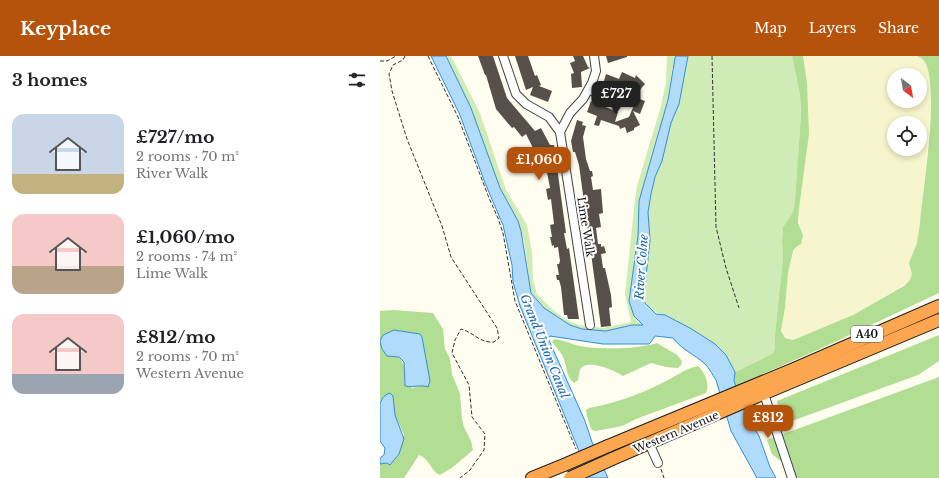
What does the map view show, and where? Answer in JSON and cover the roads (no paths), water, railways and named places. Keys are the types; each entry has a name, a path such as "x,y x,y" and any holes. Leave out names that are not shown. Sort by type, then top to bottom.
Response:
{"highway":[{"name":"A40","path":"794,369 939,299"},
{"path":"794,369 939,306"},
{"path":"892,340 939,320"},
{"path":"892,340 939,324"},
{"name":"Western Avenue","path":"532,478 716,401 755,393 892,340"},
{"name":"Western Avenue","path":"570,478 721,412 794,369"}],"street":[{"path":"503,56 516,94 526,104 549,117 560,132 570,114 589,90 596,71 594,56"},
{"path":"589,90 626,102"},
{"name":"Lime Walk","path":"560,132 590,325"},
{"path":"755,393 792,478"},
{"path":"649,443 658,463"}],"water":[{"path":"431,56 446,56 471,108 500,188 518,221 531,293 544,308 570,325 582,329 606,331 632,325 643,325 634,316 629,301 638,236 639,201 668,100 675,58 676,56 688,56 679,104 671,123 662,161 655,177 651,194 648,212 650,240 644,296 645,303 656,314 665,315 690,328 715,344 726,355 735,372 734,381 746,414 759,436 770,467 776,478 757,478 731,431 716,380 705,364 680,346 673,338 655,336 649,344 603,344 550,336 548,338 585,421 592,442 608,478 590,478 520,306 513,282 512,265 503,225 485,183 460,115"},
{"path":"394,330 420,334 422,337 430,381 428,387 405,386 404,362 399,357 387,356 382,349 380,341 383,335"},
{"path":"390,393 393,396 395,415 404,439 399,454 390,465 387,463 380,464 380,458 384,455 385,448 380,441 380,405 383,398"}],"water label":[{"name":"River Colne","path":"641,267"},
{"name":"Grand Union Canal","path":"545,346"}]}
